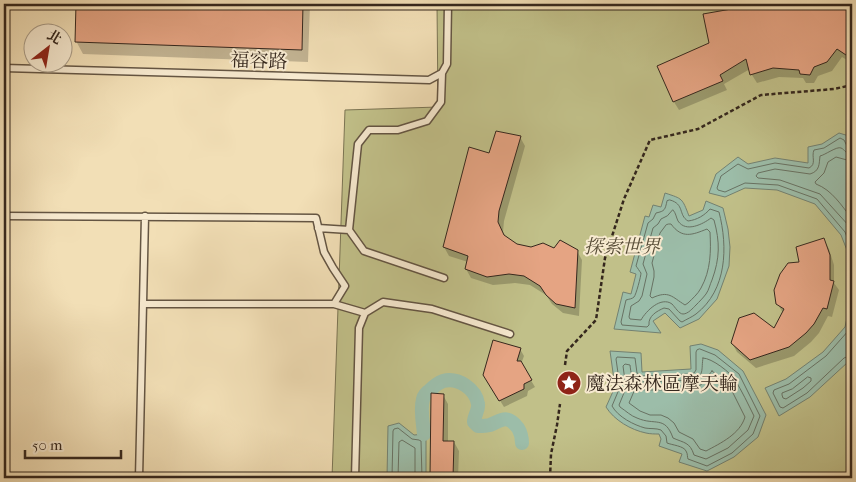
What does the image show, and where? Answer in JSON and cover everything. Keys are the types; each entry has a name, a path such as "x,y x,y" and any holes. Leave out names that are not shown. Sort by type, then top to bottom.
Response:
{"lane":[{"path":"444,278 364,251 349,230 358,144 370,130 398,130 427,121 441,102 442,73 447,64 448,4"},
{"name":"福容路","path":"4,68 429,80 442,73"},
{"path":"4,216 316,218 324,252 345,286 334,304"},
{"path":"139,478 145,216"},
{"path":"318,228 349,230"},
{"path":"355,478 359,328 365,313 383,302 432,309 510,334"},
{"path":"143,304 334,304 365,313"}],"path":[{"path":"564,365 566,351 596,320 605,258 624,199 650,140 698,129 760,95 852,85"},
{"path":"550,478 551,454 560,404"}],"green space":[{"name":"探索世界","path":"437,4 852,4 852,478 332,478 345,110 438,107"}],"water":[{"path":"839,133 849,136 852,149 852,263 841,235 815,204 777,190 745,188 725,197 709,193 716,174 738,157 748,164 775,158 808,163 808,147 822,144"},
{"path":"665,193 681,200 689,216 703,210 706,201 723,208 730,247 729,266 717,299 699,319 680,328 665,313 653,321 661,333 614,329 623,292 631,294 636,274 630,272 645,216 649,217 653,205 661,207"},
{"path":"852,295 852,360 810,397 779,416 765,388 786,379 823,352 845,327"},
{"path":"701,344 718,350 743,371 766,415 758,437 734,457 707,471 679,462 682,454 659,446 661,439 659,434 640,432 629,427 618,420 606,407 615,387 610,351 641,353 642,372 691,369 690,346"},
{"path":"399,423 414,435 426,434 426,478 387,478 388,426"}],"building":[{"path":"76,4 303,4 302,50 75,42"},
{"path":"736,4 852,4 852,59 837,49 827,62 814,67 810,75 800,74 799,70 773,68 750,75 746,59 720,75 723,81 673,102 657,66 709,43 703,14 737,8"},
{"path":"496,131 521,136 499,211 498,222 504,235 517,244 531,247 543,243 554,248 560,240 578,250 575,308 556,304 540,286 524,276 509,274 487,277 465,269 468,256 443,247 469,147 489,153"},
{"path":"824,238 830,255 830,280 834,281 827,309 823,308 814,324 789,347 750,360 731,343 739,318 754,313 774,328 784,309 776,304 774,290 780,274 788,263 799,262 796,247"},
{"path":"493,340 521,348 517,361 521,361 532,380 524,384 524,389 499,401 483,375"},
{"path":"431,393 444,394 443,441 454,441 453,478 430,478"}],"waterway":[{"path":"424,434 423,398 436,385 449,380 465,385 474,394 478,406 474,422 478,426 488,425 504,419 511,421 518,428 522,443"}],"place":[{"name":"魔法森林區摩天輪","path":"569,383"}]}
